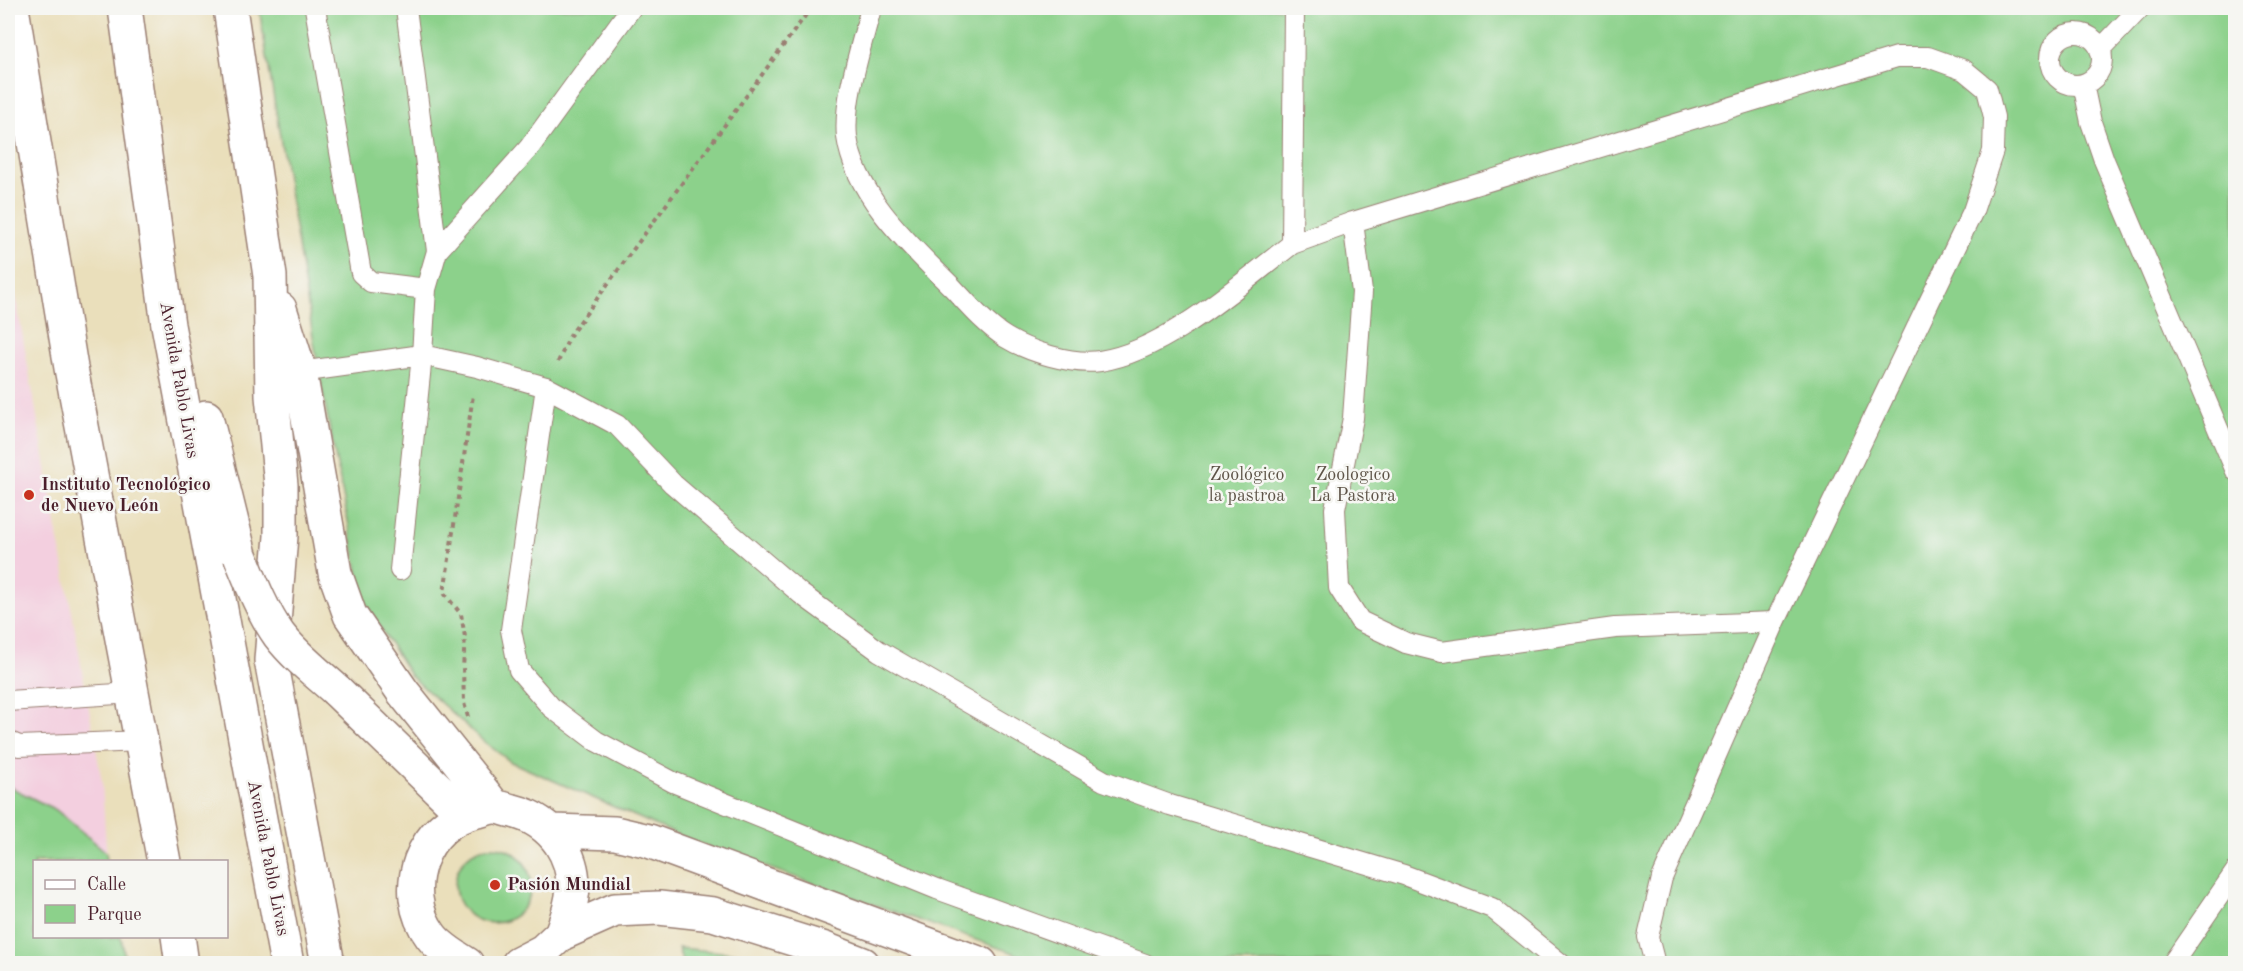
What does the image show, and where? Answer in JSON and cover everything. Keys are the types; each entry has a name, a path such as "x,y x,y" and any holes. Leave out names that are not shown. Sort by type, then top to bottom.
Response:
{"main road":[{"path":"12,8 71,368 164,860"},
{"name":"Avenida Pablo Livas","path":"125,8 168,325 287,963"},
{"path":"230,8 270,276 272,396 282,536 271,660 328,963"},
{"path":"270,276 300,372 335,573 350,615 480,810"},
{"path":"168,325 191,371 209,426 240,555 261,604 279,635 306,664 480,810"},
{"path":"467,963 450,954 431,937 419,916 415,892 417,868 427,845 443,826 480,810 528,815 552,831 567,855 574,882 571,910 561,934"},
{"path":"552,831 615,832 649,841 981,963"},
{"path":"518,963 543,951 561,934 615,910 659,908 713,914 863,963"},
{"path":"178,938 182,963"}],"lane":[{"path":"315,8 361,273 370,282 426,289"},
{"path":"400,570 422,355 426,289 437,251 406,8"},
{"path":"437,251 529,148 631,8"},
{"path":"871,8 846,114 848,139 856,167 874,201 908,242 985,321 1004,336 1047,356 1097,362 1126,356 1163,337 1202,313 1293,244 1353,222 1897,57 1929,57 1964,70 1987,89 1994,117 1992,151 1973,211 1775,622 1662,878 1648,937 1655,963"},
{"path":"1293,244 1294,8"},
{"path":"2100,50 2140,8"},
{"path":"2068,34 2087,35 2095,41 2100,50 2102,60 2099,70 2092,79 2083,84 2073,85 2063,81 2051,66 2050,56 2053,46 2068,34"},
{"path":"2083,84 2091,122 2104,160 2235,471"},
{"path":"1353,222 1362,292 1353,418 1335,509 1339,588 1360,621 1406,643 1442,652 1615,628 1775,622"},
{"path":"300,372 422,355 477,367 546,387 617,424 673,484 801,594 879,651 1104,781 1170,805 1404,875 1492,908 1561,963"},
{"path":"546,387 511,630 519,670 551,707 596,741 673,782 937,889 1145,963"},
{"path":"8,701 134,693"},
{"path":"8,741 19,747 142,741"},
{"path":"2172,963 2235,871"}],"path":[{"path":"546,387 571,334 811,8"},
{"path":"470,726 464,703 462,668 465,637 461,614 444,593 477,367"}],"shaded area":[{"name":"Instituto Tecnológico de Nuevo León","path":"8,254 102,782 107,860 33,860 33,938 121,938 126,963 8,963"}],"green space":[{"name":"Zoologico La Pastora","path":"259,8 2235,8 2235,963 1042,963 694,842 511,762 483,741 410,675 364,602 320,379"},
{"path":"8,786 56,810 106,852 107,860 33,860 33,938 121,938 126,963 8,963"},
{"path":"493,847 507,850 520,858 528,871 531,885 528,899 520,912 507,920 493,923 479,920 466,912 458,899 455,885 458,871 466,858 479,850"},
{"path":"678,948 778,957 794,963 683,963"}],"place":[{"name":"Instituto Tecnológico de Nuevo León","path":"29,495"},
{"name":"Pasión Mundial","path":"495,885"}],"park label":[{"name":"Zoológico la pastroa","path":"1247,485"}]}
